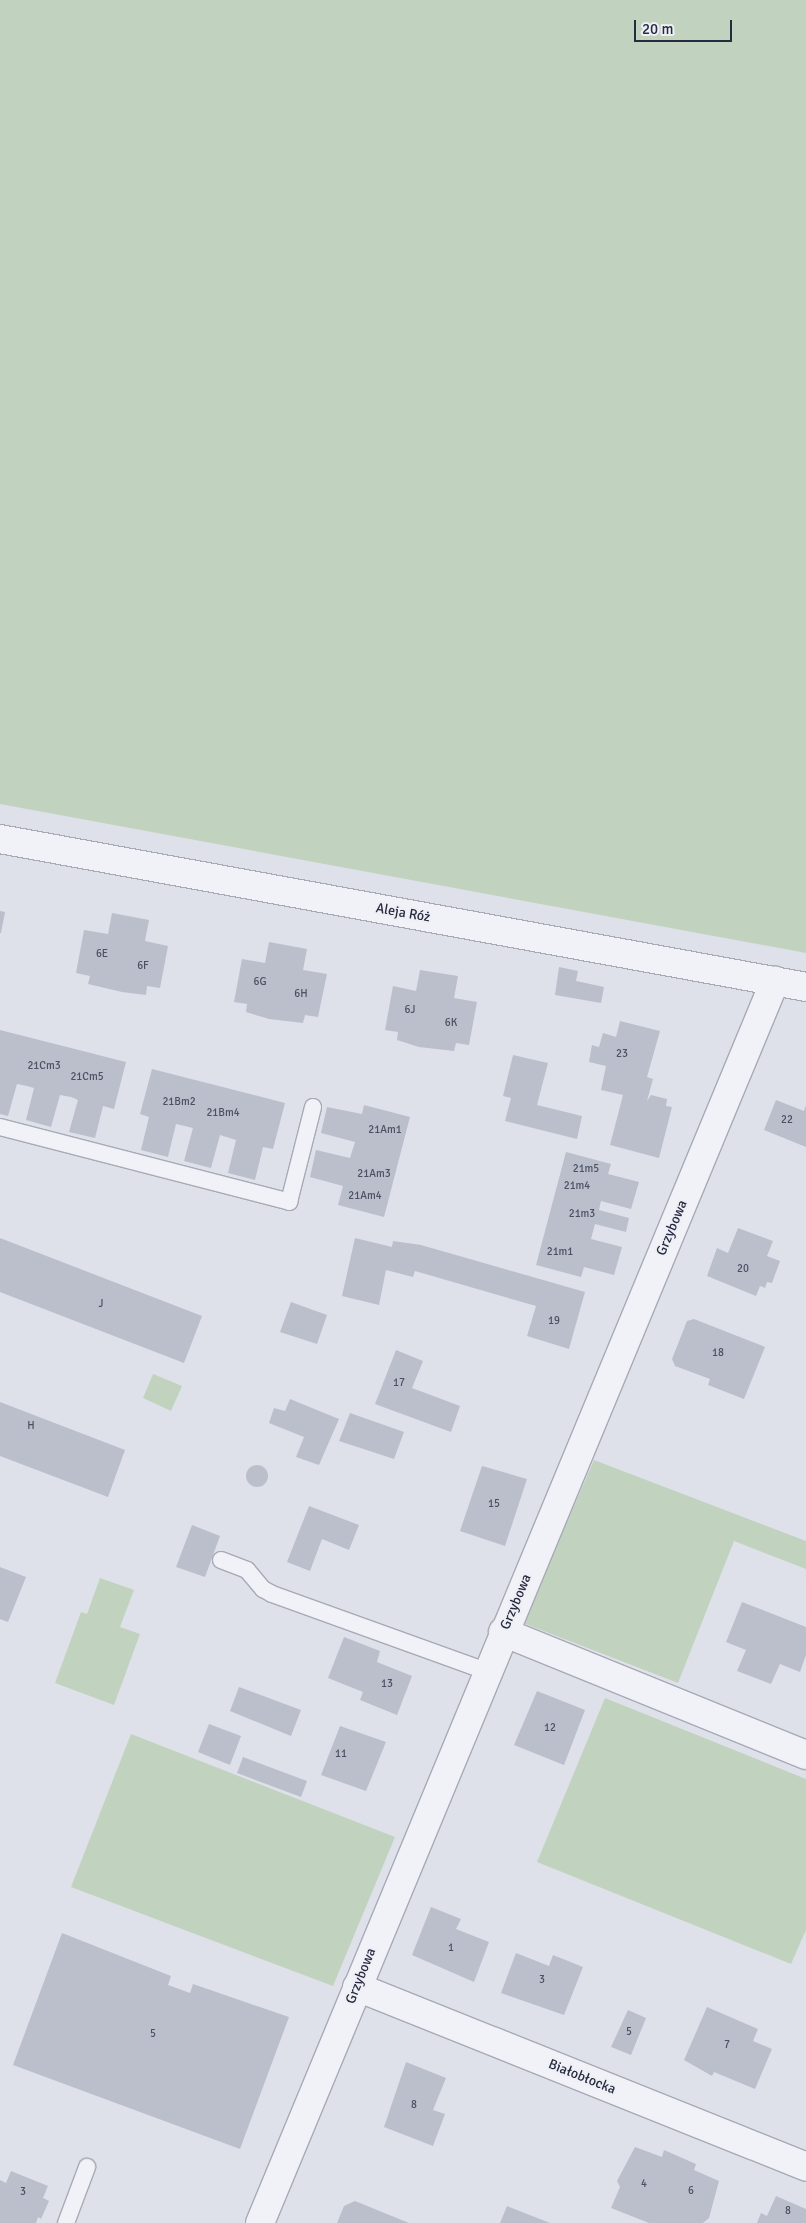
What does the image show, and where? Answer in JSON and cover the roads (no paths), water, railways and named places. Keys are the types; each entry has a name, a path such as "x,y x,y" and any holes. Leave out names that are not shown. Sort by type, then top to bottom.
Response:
{"street":[{"name":"Aleja Róż","path":"0,839 806,987"},
{"name":"Grzybowa","path":"260,2223 486,1671 775,982"},
{"path":"503,1632 806,1755"},
{"name":"Białobłocka","path":"357,1987 806,2168"}],"lane":[{"path":"0,1127 289,1202 313,1107"},
{"path":"221,1560 246,1570 259,1581 263,1590 272,1594 486,1671"},
{"path":"66,2223 87,2167"}]}
